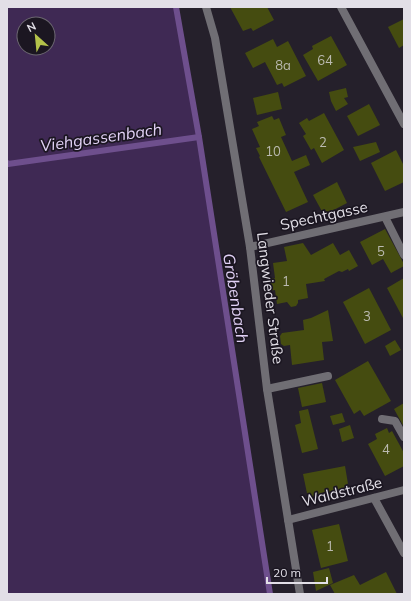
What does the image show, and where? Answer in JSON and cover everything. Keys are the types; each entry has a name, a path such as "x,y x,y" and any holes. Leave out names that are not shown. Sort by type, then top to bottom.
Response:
{"street":[{"name":"Langwieder Straße","path":"206,7 215,38 250,247 267,389 300,594"},
{"path":"341,7 404,124"},
{"name":"Spechtgasse","path":"250,247 404,212"},
{"path":"385,217 404,255"},
{"path":"267,389 328,376"},
{"path":"382,418 395,420 404,437"},
{"name":"Waldstraße","path":"288,520 404,490"},
{"path":"374,498 404,553"}],"shaded area":[{"path":"7,7 176,7 199,137 270,594 7,594"}],"building":[{"path":"230,7 267,7 274,20 253,31 251,28 243,31"},
{"path":"404,19 404,45 399,48 388,27"},
{"path":"331,36 347,65 318,81 303,55 313,49 312,46"},
{"path":"273,39 277,47 288,41 306,76 284,87 282,83 277,85 265,62 253,68 245,53"},
{"path":"346,88 348,97 344,98 348,104 336,111 331,101 329,92"},
{"path":"278,92 282,109 257,115 253,98"},
{"path":"369,104 380,125 358,136 347,116"},
{"path":"324,113 344,150 322,163 314,148 311,150 303,136 306,134 299,123 307,118 309,121"},
{"path":"272,116 274,120 279,118 286,135 281,137 292,161 306,155 310,165 294,172 308,202 286,212 259,157 260,156 256,148 260,147 252,129 259,126 257,122"},
{"path":"376,142 380,152 360,161 353,147"},
{"path":"396,150 404,166 404,182 385,191 371,163"},
{"path":"337,182 347,203 324,215 313,195"},
{"path":"385,229 404,264 404,266 391,273 383,259 372,265 360,242"},
{"path":"303,243 311,255 333,243 340,255 349,250 358,266 349,271 348,269 342,272 339,271 324,279 325,281 306,284 308,298 298,300 296,306 291,307 287,302 277,304 275,290 268,291 266,279 275,278 273,263 287,261 284,247"},
{"path":"404,278 404,320 387,288"},
{"path":"369,288 391,330 365,344 343,302"},
{"path":"328,310 333,341 322,342 324,360 292,365 290,345 284,346 281,344 280,336 282,333 304,330 303,320"},
{"path":"395,340 401,350 390,356 385,346"},
{"path":"368,361 391,401 364,416 360,410 354,414 335,380"},
{"path":"322,383 326,402 302,407 298,388"},
{"path":"404,403 404,427 394,409"},
{"path":"308,409 318,449 302,453 295,425 301,423 299,411"},
{"path":"342,413 345,422 333,425 330,416"},
{"path":"350,425 354,438 342,442 339,429"},
{"path":"387,428 389,433 392,431 404,453 404,466 385,476 368,444 377,439 375,434"},
{"path":"345,466 349,490 308,498 303,474"},
{"path":"339,524 348,561 321,568 312,530"},
{"path":"329,568 333,583 316,591 313,572"},
{"path":"386,572 397,594 335,594 330,585 354,575 360,585"}],"waterway":[{"name":"Gröbenbach","path":"176,7 199,137 270,594"},
{"name":"Viehgassenbach","path":"7,163 199,137"}]}
